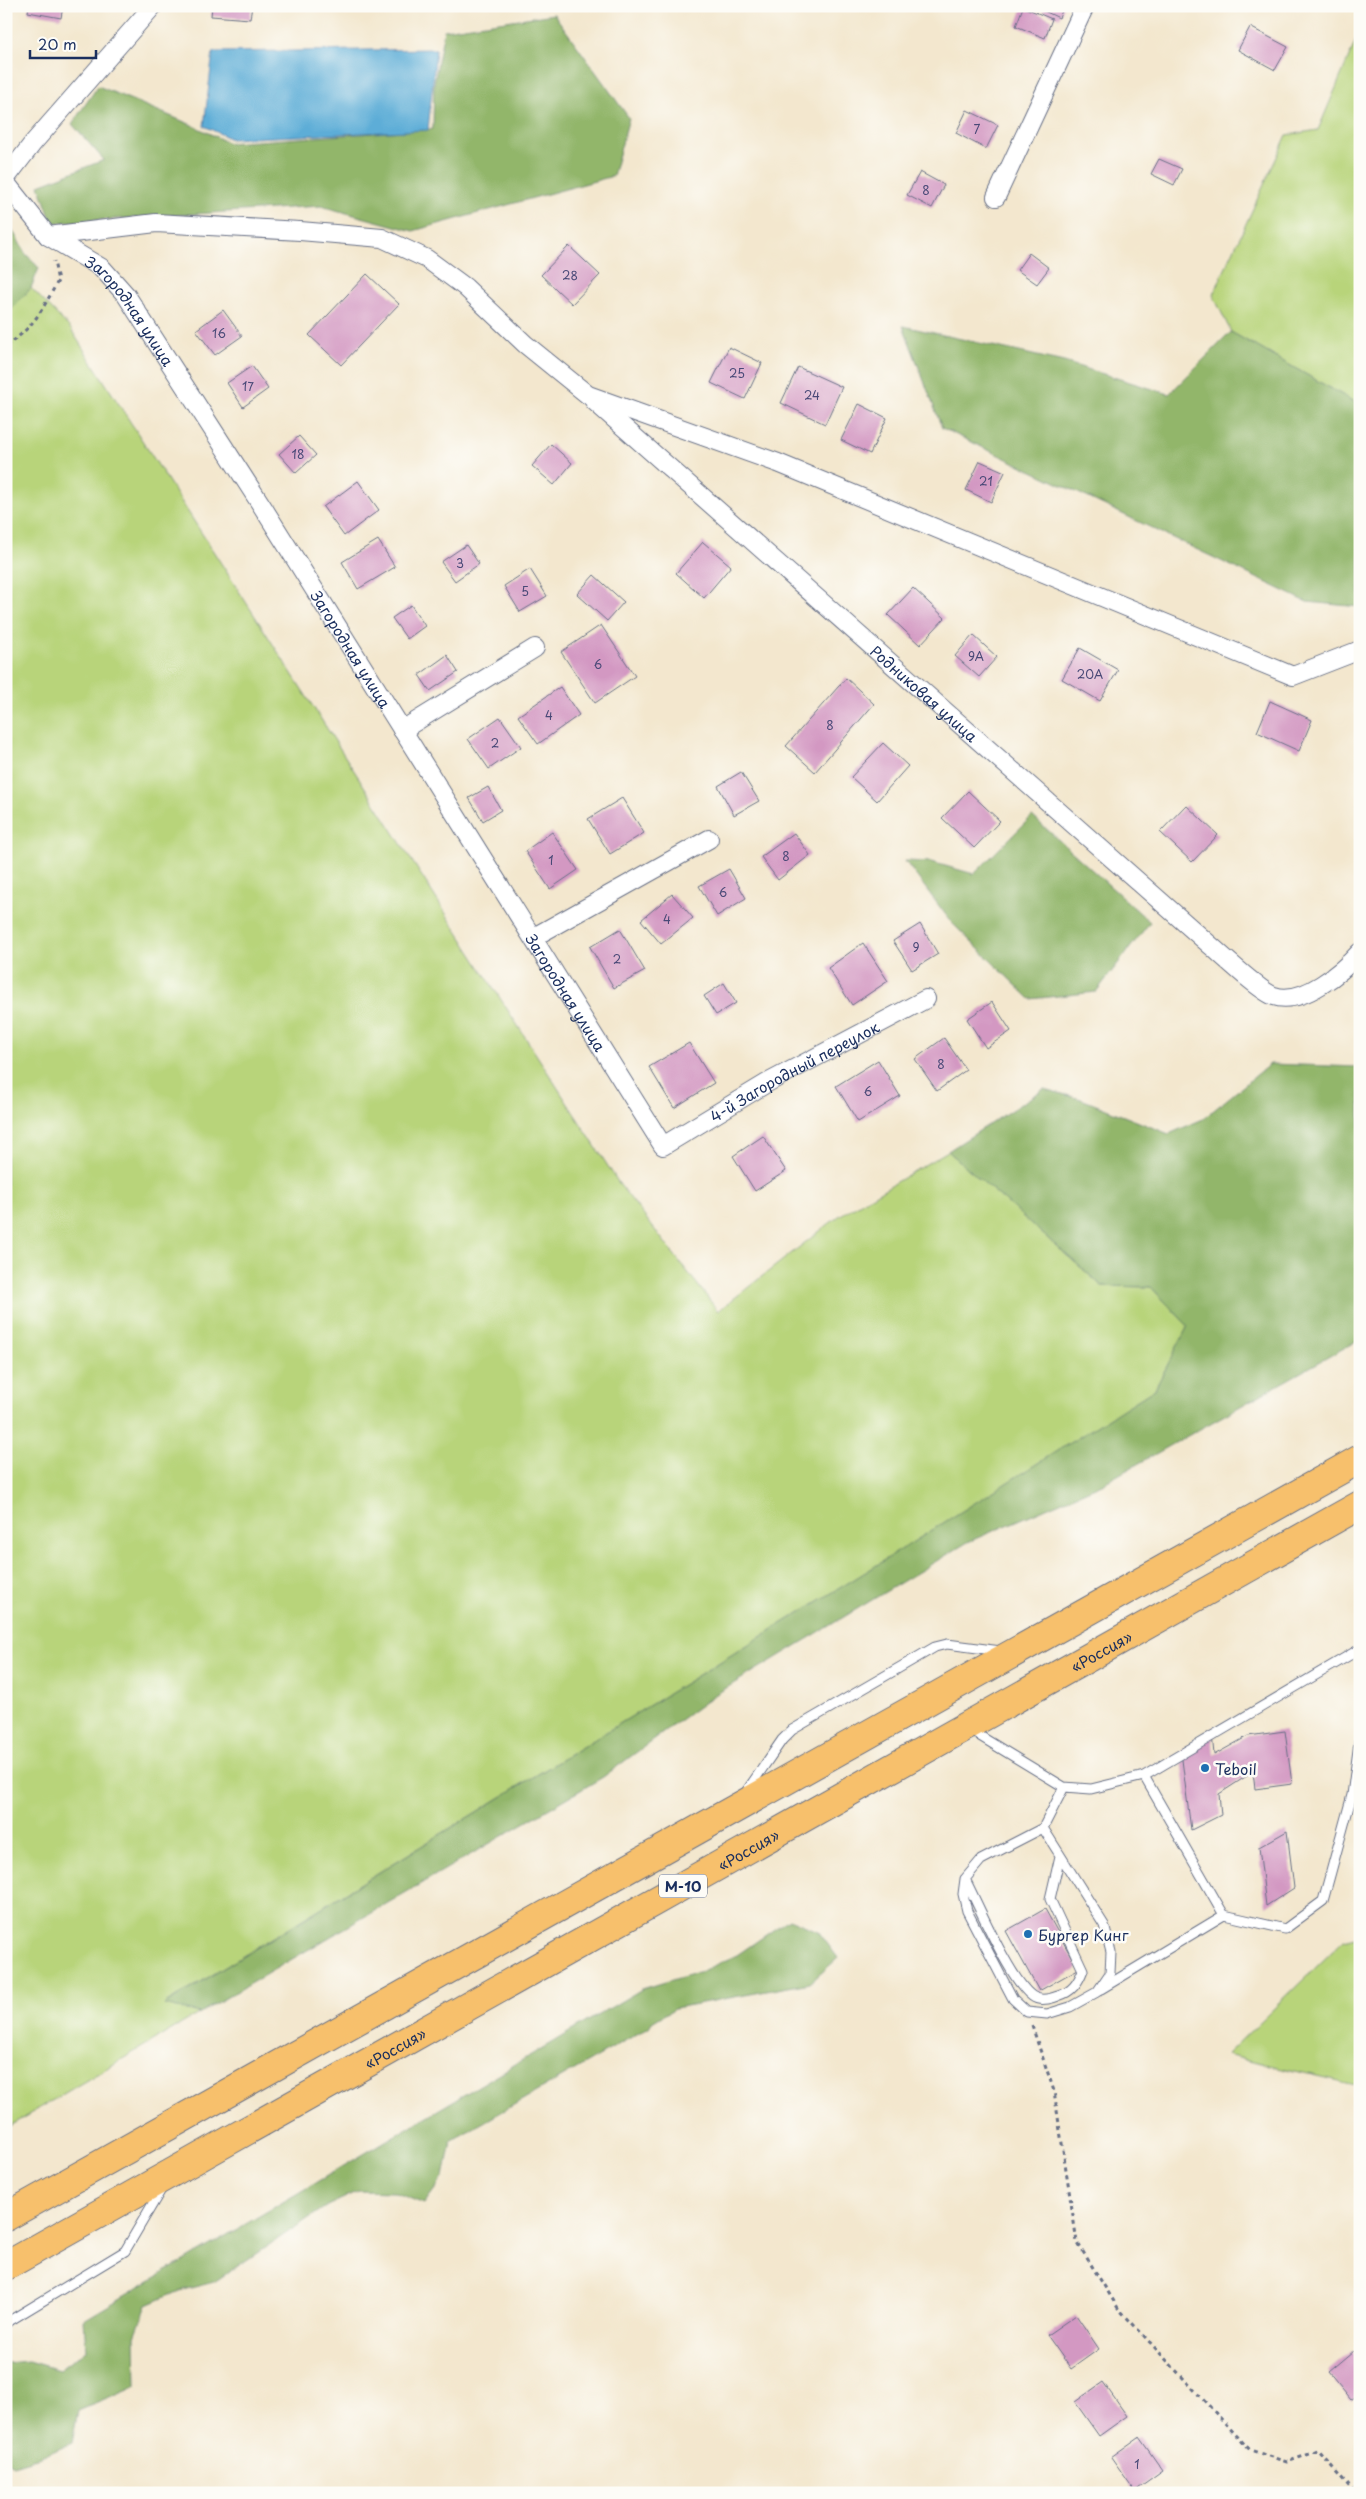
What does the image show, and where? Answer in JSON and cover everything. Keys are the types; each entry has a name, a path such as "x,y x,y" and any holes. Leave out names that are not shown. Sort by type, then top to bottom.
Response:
{"highway":[{"name":"М-10","path":"6,2217 1360,1460"},
{"name":"«Россия»","path":"6,2266 1360,1505"}],"street":[{"path":"6,178 33,143 152,6"},
{"path":"996,197 1085,6"},
{"name":"Загородная улица","path":"6,182 48,236 102,268 126,295 267,514 534,937 663,1146"},
{"name":"Родниковая улица","path":"48,236 156,224 300,231 382,238 427,259 465,288 525,344 588,395 1210,945 1263,989 1274,996 1291,997 1308,992 1326,982 1360,952"},
{"path":"588,395 778,463 1293,676 1360,650"},
{"path":"402,730 535,648"},
{"path":"534,937 709,839"},
{"name":"4-й Загородный переулок","path":"663,1146 767,1083 926,999"}],"lane":[{"path":"734,1810 782,1740 792,1730 935,1647 947,1644 1016,1653"},
{"path":"966,1727 1064,1787 1091,1788 1144,1776 1360,1650"},
{"path":"1064,1787 1043,1828 982,1860 965,1879 962,1894 967,1911 1013,1999 1027,2012 1047,2014 1070,2007 1224,1915 1284,1929 1323,1901 1352,1795 1360,1735"},
{"path":"1144,1776 1224,1915"},
{"path":"1043,1828 1104,1925 1111,1952 1110,1972 1096,1992"},
{"path":"965,1879 1017,1981 1033,1998 1045,2000 1065,1994 1078,1984 1084,1970 1050,1899 1060,1856"},
{"path":"6,2323 125,2251 170,2174"}],"path":[{"path":"6,346 21,336 37,320 58,281 48,236"},
{"path":"1027,2012 1054,2091 1077,2242 1118,2308 1250,2450 1287,2462 1318,2451 1355,2493"}],"green space":[{"path":"554,14 629,118 613,176 413,231 321,206 52,223 39,185 104,160 72,124 98,86 192,125 229,143 433,129 434,83 444,30"},
{"path":"1360,31 1360,405 1231,332 1213,295 1287,135 1318,130"},
{"path":"6,218 25,253 39,268 31,288 6,315"},
{"path":"31,288 70,328 620,1185 718,1311 839,1216 948,1151 1102,1286 1151,1287 1188,1326 1155,1389 869,1570 165,2004 200,2013 6,2128 6,315"},
{"path":"903,326 1064,362 1169,394 1231,332 1360,405 1360,607 1307,602 942,428"},
{"path":"1032,816 1150,922 1096,992 1030,999 952,923 905,861 931,862 974,874"},
{"path":"1270,1064 1360,1067 1360,1339 1102,1484 968,1542 713,1696 603,1777 200,2013 164,2005 869,1570 1155,1389 1188,1326 1151,1287 1102,1286 948,1151 1044,1089 1081,1099 1169,1134 1203,1119"},
{"path":"789,1919 818,1931 838,1958 810,1983 675,2008 652,2022 649,2027 451,2141 444,2177 424,2204 394,2192 359,2191 327,2206 214,2282 179,2291 147,2305 135,2336 136,2387 78,2411 72,2443 43,2456 13,2465 6,2461 6,2363 28,2361 59,2370 86,2350 84,2320 642,1989 702,1971 737,1955"},
{"path":"1360,1936 1360,2086 1226,2055 1344,1940"}],"water":[{"path":"436,49 428,130 231,139 204,126 213,52"}],"building":[{"path":"29,6 63,6 61,18 28,12"},
{"path":"212,6 252,6 250,19 211,16"},
{"path":"1044,6 1064,6 1059,18 1042,10"},
{"path":"1023,7 1052,19 1045,38 1016,26"},
{"path":"1250,27 1288,47 1275,70 1238,50"},
{"path":"967,110 998,125 986,149 956,133"},
{"path":"1159,159 1182,169 1174,185 1151,174"},
{"path":"920,172 944,185 932,208 907,195"},
{"path":"569,246 600,275 572,304 541,275"},
{"path":"1029,253 1049,268 1037,284 1017,270"},
{"path":"367,274 399,304 341,365 309,335"},
{"path":"223,310 242,336 215,355 196,330"},
{"path":"729,347 762,363 745,399 711,383"},
{"path":"252,366 268,389 243,407 227,383"},
{"path":"798,367 842,387 825,424 781,403"},
{"path":"859,404 887,418 870,454 841,440"},
{"path":"299,436 316,455 296,473 279,454"},
{"path":"551,444 572,463 554,485 532,466"},
{"path":"980,461 1005,472 991,502 966,490"},
{"path":"358,481 379,510 344,536 323,507"},
{"path":"378,540 395,567 358,589 342,562"},
{"path":"703,542 731,566 704,598 676,573"},
{"path":"466,545 479,564 455,581 441,562"},
{"path":"530,569 547,596 520,612 504,586"},
{"path":"594,575 624,602 607,621 577,594"},
{"path":"913,588 945,618 920,645 888,615"},
{"path":"411,605 425,626 407,639 392,618"},
{"path":"601,625 635,676 595,703 561,652"},
{"path":"973,635 997,657 979,677 955,656"},
{"path":"1080,648 1118,670 1100,701 1062,679"},
{"path":"447,655 458,672 430,691 419,675"},
{"path":"846,678 874,704 815,772 786,746"},
{"path":"560,687 579,715 538,744 518,716"},
{"path":"1270,701 1312,720 1299,751 1257,732"},
{"path":"500,717 521,747 489,769 468,739"},
{"path":"883,743 908,766 877,801 851,777"},
{"path":"741,772 759,801 734,815 718,786"},
{"path":"488,787 501,810 483,821 469,798"},
{"path":"968,791 1000,821 974,848 942,818"},
{"path":"622,798 644,833 610,854 588,819"},
{"path":"1186,805 1218,835 1192,862 1160,832"},
{"path":"552,832 578,870 550,889 525,851"},
{"path":"794,833 810,855 778,880 761,857"},
{"path":"729,869 746,898 717,916 699,886"},
{"path":"672,894 693,918 661,944 641,920"},
{"path":"920,924 938,954 912,970 893,941"},
{"path":"620,929 645,971 614,988 590,947"},
{"path":"863,943 888,981 852,1005 828,968"},
{"path":"724,983 736,1003 716,1015 704,996"},
{"path":"992,1002 1011,1031 986,1048 967,1019"},
{"path":"944,1038 966,1070 937,1091 915,1059"},
{"path":"689,1043 714,1083 674,1108 649,1067"},
{"path":"878,1060 900,1096 858,1122 836,1086"},
{"path":"763,1136 786,1171 755,1191 733,1156"},
{"path":"1285,1731 1292,1784 1255,1789 1253,1772 1219,1794 1221,1815 1191,1830 1181,1752 1212,1734 1214,1755 1248,1736"},
{"path":"1287,1831 1294,1888 1266,1906 1259,1847"},
{"path":"1045,1909 1078,1969 1039,1991 1006,1931"},
{"path":"1076,2315 1099,2349 1071,2369 1047,2335"},
{"path":"1353,2351 1360,2359 1360,2393 1351,2400 1328,2372"},
{"path":"1103,2382 1127,2416 1099,2436 1075,2402"},
{"path":"1139,2437 1163,2471 1135,2491 1111,2457"}],"place":[{"name":"Teboil","path":"1205,1768"},
{"name":"Бургер Кинг","path":"1028,1934"}]}
